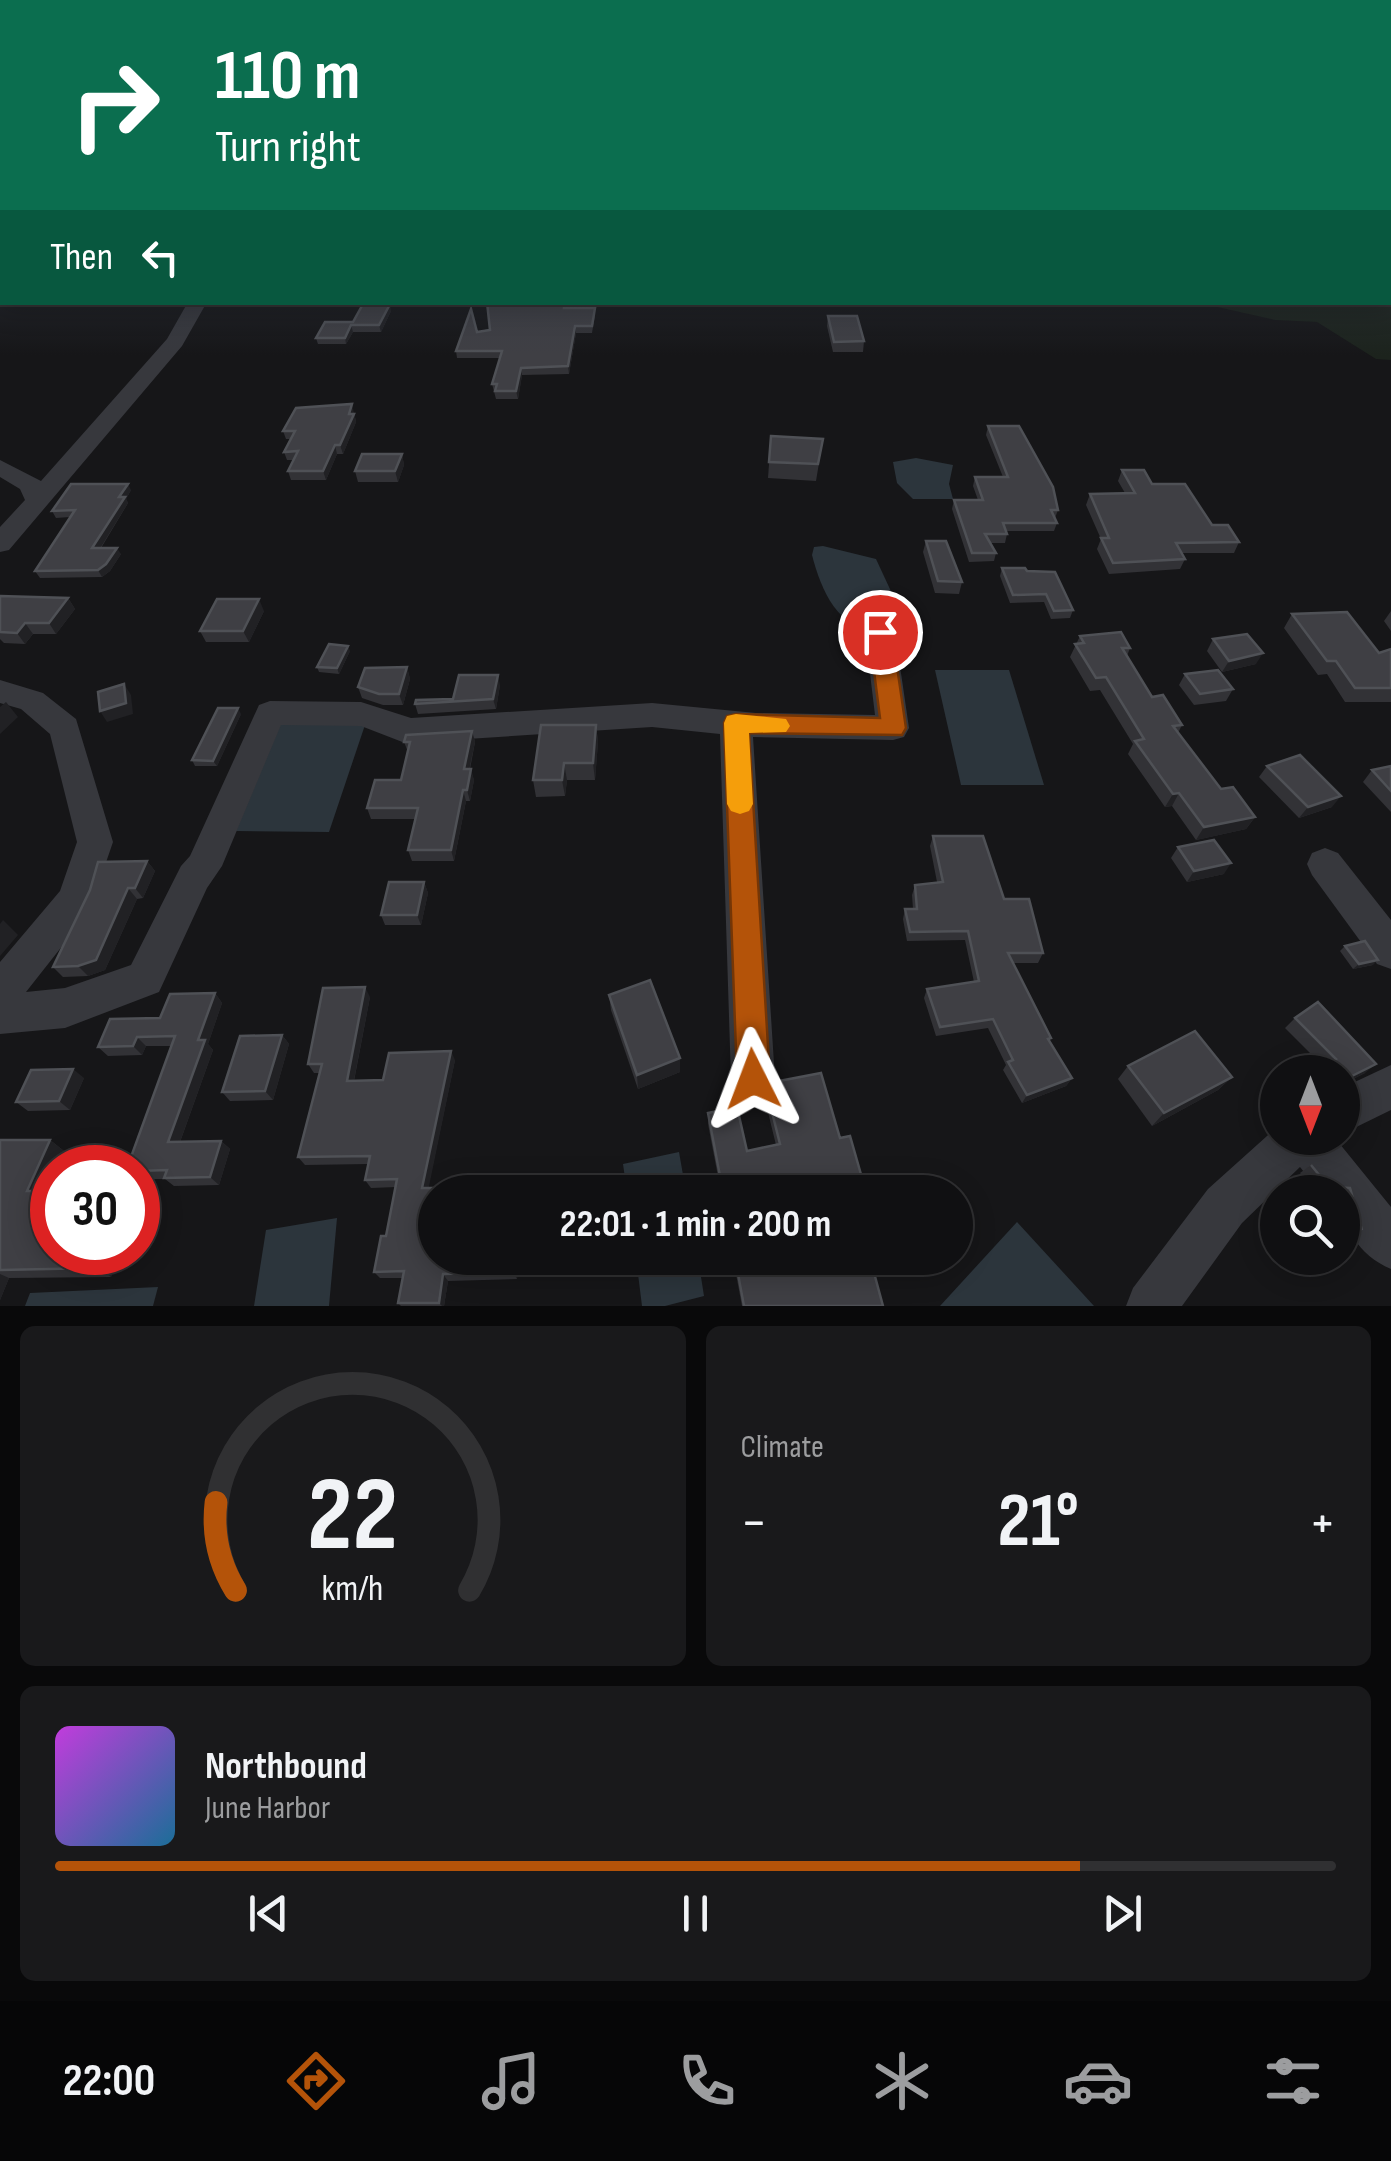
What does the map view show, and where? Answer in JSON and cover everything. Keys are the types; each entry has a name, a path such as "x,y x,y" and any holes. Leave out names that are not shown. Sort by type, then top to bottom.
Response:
{"street":[{"path":"0,544 175,342 196,305"},
{"path":"0,467 32,485 36,498"},
{"path":"0,1014 66,1008 146,979 194,877 204,866 270,713 363,714 395,720 404,731 652,715 736,723 893,728 880,632"},
{"path":"0,691 32,702 65,728 95,842 76,900 0,993"},
{"path":"736,723 753,1079"},
{"path":"1325,864 1391,951"},
{"path":"1360,1102 1391,1086"},
{"path":"1151,1306 1225,1206 1280,1155"},
{"path":"1320,1155 1391,1244"}],"shaded area":[{"path":"1208,305 1391,305 1391,360 1376,359 1317,322 1275,320"},
{"path":"916,458 953,465 949,484 953,499 913,499 897,483 893,462"},
{"path":"814,547 876,559 902,615 901,625 865,629 840,614 830,602 812,555"},
{"path":"935,670 1009,670 1044,785 961,785"},
{"path":"282,721 366,722 329,832 236,831"},
{"path":"679,1152 683,1175 625,1175 623,1164"},
{"path":"337,1218 329,1306 254,1306 266,1230"},
{"path":"1017,1222 1094,1306 940,1306 968,1275 973,1275 973,1270"},
{"path":"638,1275 701,1275 704,1296 665,1306 642,1306"},
{"path":"158,1287 153,1306 25,1306 30,1293"}],"building":[{"path":"362,305 389,305 379,325 351,325 345,338 316,338 325,322 353,322"},
{"path":"487,305 595,308 592,326 575,326 568,366 521,368 516,391 495,391 497,384 492,384 502,351 456,351 471,309 477,332 490,330"},
{"path":"828,316 857,316 864,341 834,342"},
{"path":"352,404 349,414 354,414 323,471 288,471 298,451 284,452 295,431 283,431 296,408"},
{"path":"988,426 1019,426 1053,487 1058,510 1051,510 1057,523 1003,523 1007,534 985,534 996,553 972,553 954,500 983,500 975,477 1008,477"},
{"path":"771,436 823,439 818,464 769,462"},
{"path":"362,454 402,454 395,471 355,471"},
{"path":"1122,470 1144,470 1152,484 1185,484 1212,525 1228,525 1239,542 1176,543 1185,559 1113,563 1101,538 1109,538 1090,494 1135,493"},
{"path":"71,484 128,484 119,497 125,497 92,548 117,548 98,570 35,571 75,510 52,511"},
{"path":"926,541 946,541 962,582 938,581"},
{"path":"1002,568 1055,572 1073,610 1054,611 1046,594 1013,595"},
{"path":"0,596 68,598 49,623 25,623 17,633 0,632"},
{"path":"217,599 259,599 243,631 200,631"},
{"path":"1347,612 1379,653 1391,649 1391,688 1355,688 1336,661 1327,661 1292,614"},
{"path":"1121,632 1130,648 1122,648 1152,697 1163,695 1182,725 1173,726 1221,789 1233,787 1255,817 1204,827 1179,793 1173,794 1135,741 1144,739 1106,677 1096,678 1075,644 1084,643 1080,636"},
{"path":"1247,634 1263,653 1229,661 1213,639"},
{"path":"329,644 348,646 337,668 317,667"},
{"path":"407,667 399,694 379,694 358,687 365,668"},
{"path":"1218,670 1233,689 1200,694 1185,674"},
{"path":"459,675 498,675 493,699 415,704 416,700 453,699"},
{"path":"124,684 126,703 100,711 98,692"},
{"path":"218,708 238,708 213,761 192,760"},
{"path":"541,725 596,725 593,763 564,763 562,780 533,780"},
{"path":"472,731 464,769 471,769 451,850 408,850 418,808 367,808 375,780 401,780 410,742 404,742 406,735"},
{"path":"1300,755 1341,796 1308,807 1267,766"},
{"path":"1391,766 1391,791 1372,770"},
{"path":"933,836 983,836 1004,899 1029,899 1043,953 1008,953 1051,1038 1048,1039 1072,1078 1027,1095 1008,1062 1013,1060 993,1019 940,1027 927,989 979,981 968,931 910,932 905,909 917,909 915,885 943,882"},
{"path":"1214,840 1231,863 1194,871 1178,847"},
{"path":"147,861 135,888 128,888 96,960 78,966 53,967 90,890 98,862"},
{"path":"389,882 424,882 417,915 381,915"},
{"path":"1365,941 1378,960 1359,964 1345,946"},
{"path":"650,980 680,1058 637,1075 609,995"},
{"path":"365,987 347,1081 383,1080 389,1053 451,1051 425,1175 418,1175 418,1275 443,1275 439,1303 398,1303 404,1271 374,1272 381,1236 386,1236 397,1179 365,1180 370,1156 298,1157 322,1064 308,1064 323,988"},
{"path":"215,993 198,1040 205,1040 168,1142 221,1141 210,1177 164,1178 167,1170 160,1170 160,1145 135,1145 175,1036 137,1037 133,1046 98,1047 110,1019 160,1018 170,994"},
{"path":"1318,1002 1376,1064 1360,1072 1360,1055 1332,1055 1295,1018"},
{"path":"1195,1031 1232,1077 1164,1113 1128,1066"},
{"path":"282,1035 265,1091 222,1092 240,1036"},
{"path":"73,1069 59,1101 16,1102 31,1070"},
{"path":"821,1073 840,1138 850,1136 861,1175 720,1175 708,1113 737,1107 747,1151 780,1144 766,1088 774,1082"},
{"path":"0,1140 50,1140 48,1145 30,1145 30,1269 0,1270"},
{"path":"738,1275 875,1275 883,1306 744,1306"}],"slow traffic":[{"path":"740,804 736,723 778,726"}],"route":[{"path":"753,1079 736,723 893,728 880,632"}]}
